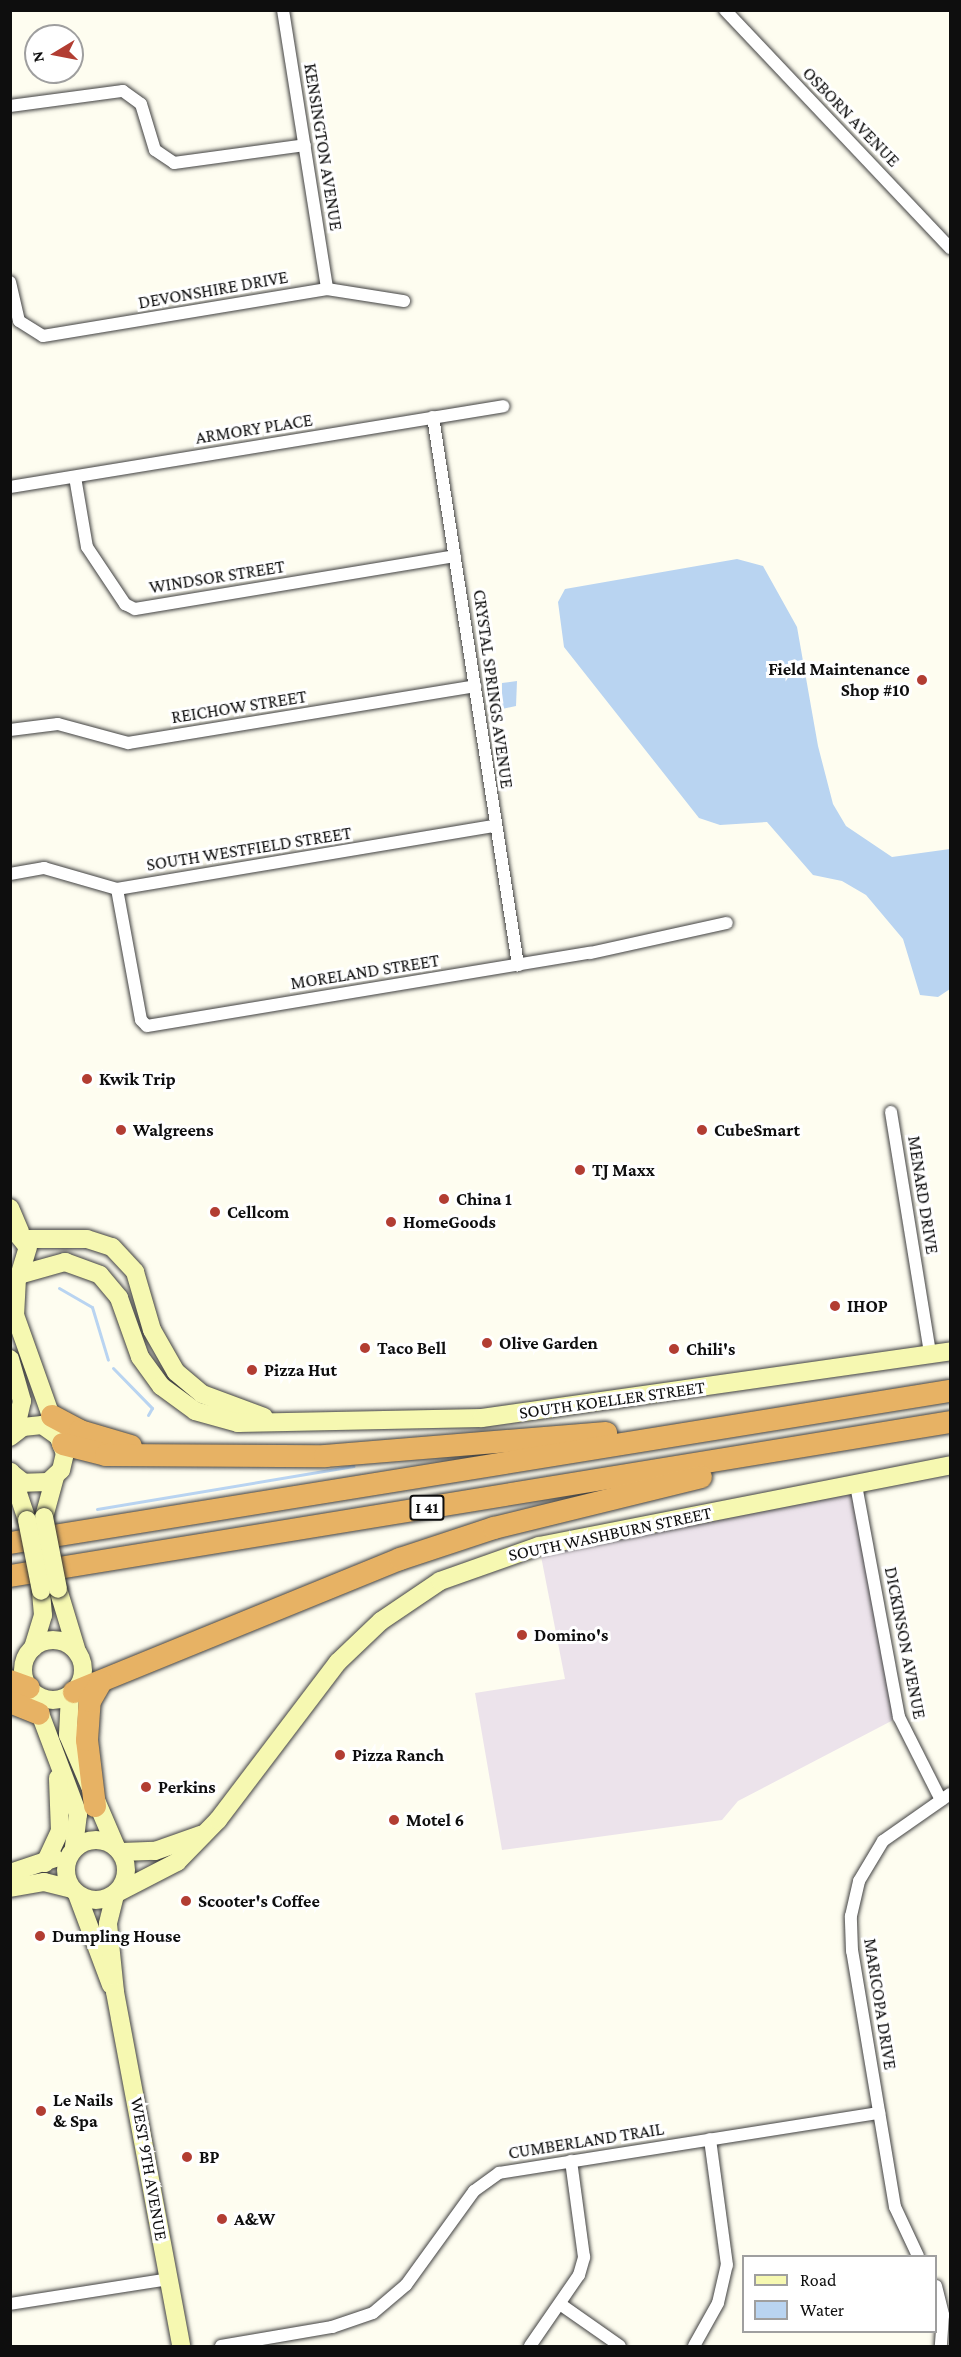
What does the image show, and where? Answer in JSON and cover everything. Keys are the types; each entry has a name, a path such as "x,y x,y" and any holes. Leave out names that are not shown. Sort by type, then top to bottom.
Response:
{"highway":[{"name":"I 41","path":"10,1543 951,1391"},
{"name":"I 41","path":"10,1576 951,1422"},
{"path":"58,1432 105,1455 324,1456 629,1431 654,1439"},
{"path":"58,1432 89,1434 162,1454"},
{"path":"72,1693 270,1607 430,1549 616,1496 791,1460 844,1440"},
{"path":"95,1806 87,1740 90,1701 101,1682"},
{"path":"10,1702 28,1694"}],"street":[{"name":"KENSINGTON AVENUE","path":"282,10 327,289"},
{"name":"OSBORN AVENUE","path":"725,10 951,248"},
{"path":"10,106 123,91 141,104 154,150 174,163 305,145"},
{"name":"DEVONSHIRE DRIVE","path":"10,282 16,313 28,331 51,336 327,289 404,301"},
{"name":"ARMORY PLACE","path":"10,488 503,406"},
{"name":"CRYSTAL SPRINGS AVENUE","path":"433,417 518,965"},
{"name":"WINDSOR STREET","path":"75,477 87,547 125,604 135,609 454,556"},
{"name":"REICHOW STREET","path":"10,730 58,724 128,744 475,686"},
{"name":"SOUTH WESTFIELD STREET","path":"10,874 44,868 117,889 495,826"},
{"name":"MORELAND STREET","path":"117,889 141,1020 147,1026 518,965 727,923"},
{"name":"MENARD DRIVE","path":"891,1112 930,1354"},
{"path":"10,1208 29,1257 17,1278 15,1315 58,1432 64,1462 35,1519"},
{"name":"SOUTH KOELLER STREET","path":"18,1232 87,1239 112,1247 135,1272 152,1330 176,1372 215,1401 272,1420"},
{"name":"SOUTH KOELLER STREET","path":"17,1278 65,1262 94,1271 116,1292 145,1367 182,1404 223,1421 272,1420 382,1424 482,1418 951,1351"},
{"path":"10,1359 22,1401 13,1435"},
{"path":"13,1435 42,1425 58,1432"},
{"name":"SOUTH WASHBURN STREET","path":"116,1894 177,1862 202,1834 338,1662 389,1614 440,1581 539,1546 951,1466"},
{"path":"11,1472 32,1485 55,1477"},
{"path":"10,1888 44,1882 95,1901 116,1894 126,1873 118,1850 95,1806 68,1735 72,1693 83,1673 77,1653 50,1590 35,1519 11,1472"},
{"name":"DICKINSON AVENUE","path":"856,1485 899,1717 946,1797"},
{"path":"50,1590 33,1648 24,1664 28,1694 57,1758 78,1814 72,1851 65,1871 75,1892"},
{"path":"33,1648 56,1640 77,1653"},
{"path":"28,1694 51,1700 72,1693"},
{"path":"45,1863 56,1848 62,1823 57,1758"},
{"name":"MARICOPA DRIVE","path":"918,2255 896,2207 852,1951 853,1904 864,1871 883,1841 946,1797"},
{"path":"10,1873 45,1863 96,1840 118,1850 155,1851 202,1834"},
{"name":"WEST 9TH AVENUE","path":"75,1892 115,1992"},
{"name":"WEST 9TH AVENUE","path":"116,1894 108,1924 115,1992 181,2346"},
{"name":"CUMBERLAND TRAIL","path":"222,2346 332,2327 373,2313 406,2285 481,2184 498,2173 879,2113"},
{"path":"694,2346 716,2308 727,2265 710,2139"},
{"path":"530,2346 560,2304 584,2257 571,2161"},
{"path":"10,2304 169,2279"},
{"path":"937,2290 943,2315 941,2346"},
{"path":"560,2304 620,2346"}],"shaded area":[{"path":"856,1485 899,1717 738,1801 722,1820 502,1850 475,1693 565,1679 539,1546"}],"water":[{"path":"737,559 763,566 797,627 818,746 833,804 846,826 892,857 950,849 950,989 938,997 920,995 903,939 866,895 842,881 813,875 767,822 720,825 699,818 564,647 558,602 565,589"},
{"path":"517,681 516,706 502,709 502,683"}],"waterway":[{"path":"59,1288 92,1307 108,1360"},
{"path":"113,1368 152,1408 148,1415"},
{"path":"97,1509 353,1466"}],"place":[{"name":"Field Maintenance Shop #10","path":"922,680"},
{"name":"Kwik Trip","path":"87,1079"},
{"name":"Walgreens","path":"121,1130"},
{"name":"CubeSmart","path":"702,1130"},
{"name":"TJ Maxx","path":"580,1170"},
{"name":"China 1","path":"444,1199"},
{"name":"Cellcom","path":"215,1212"},
{"name":"HomeGoods","path":"391,1222"},
{"name":"IHOP","path":"835,1306"},
{"name":"Olive Garden","path":"487,1343"},
{"name":"Taco Bell","path":"365,1348"},
{"name":"Chili's","path":"674,1349"},
{"name":"Pizza Hut","path":"252,1370"},
{"name":"Domino's","path":"522,1635"},
{"name":"Pizza Ranch","path":"340,1755"},
{"name":"Perkins","path":"146,1787"},
{"name":"Motel 6","path":"394,1820"},
{"name":"Scooter's Coffee","path":"186,1901"},
{"name":"Dumpling House","path":"40,1936"},
{"name":"Le Nails & Spa","path":"41,2111"},
{"name":"BP","path":"187,2157"},
{"name":"A&W","path":"222,2219"}]}
